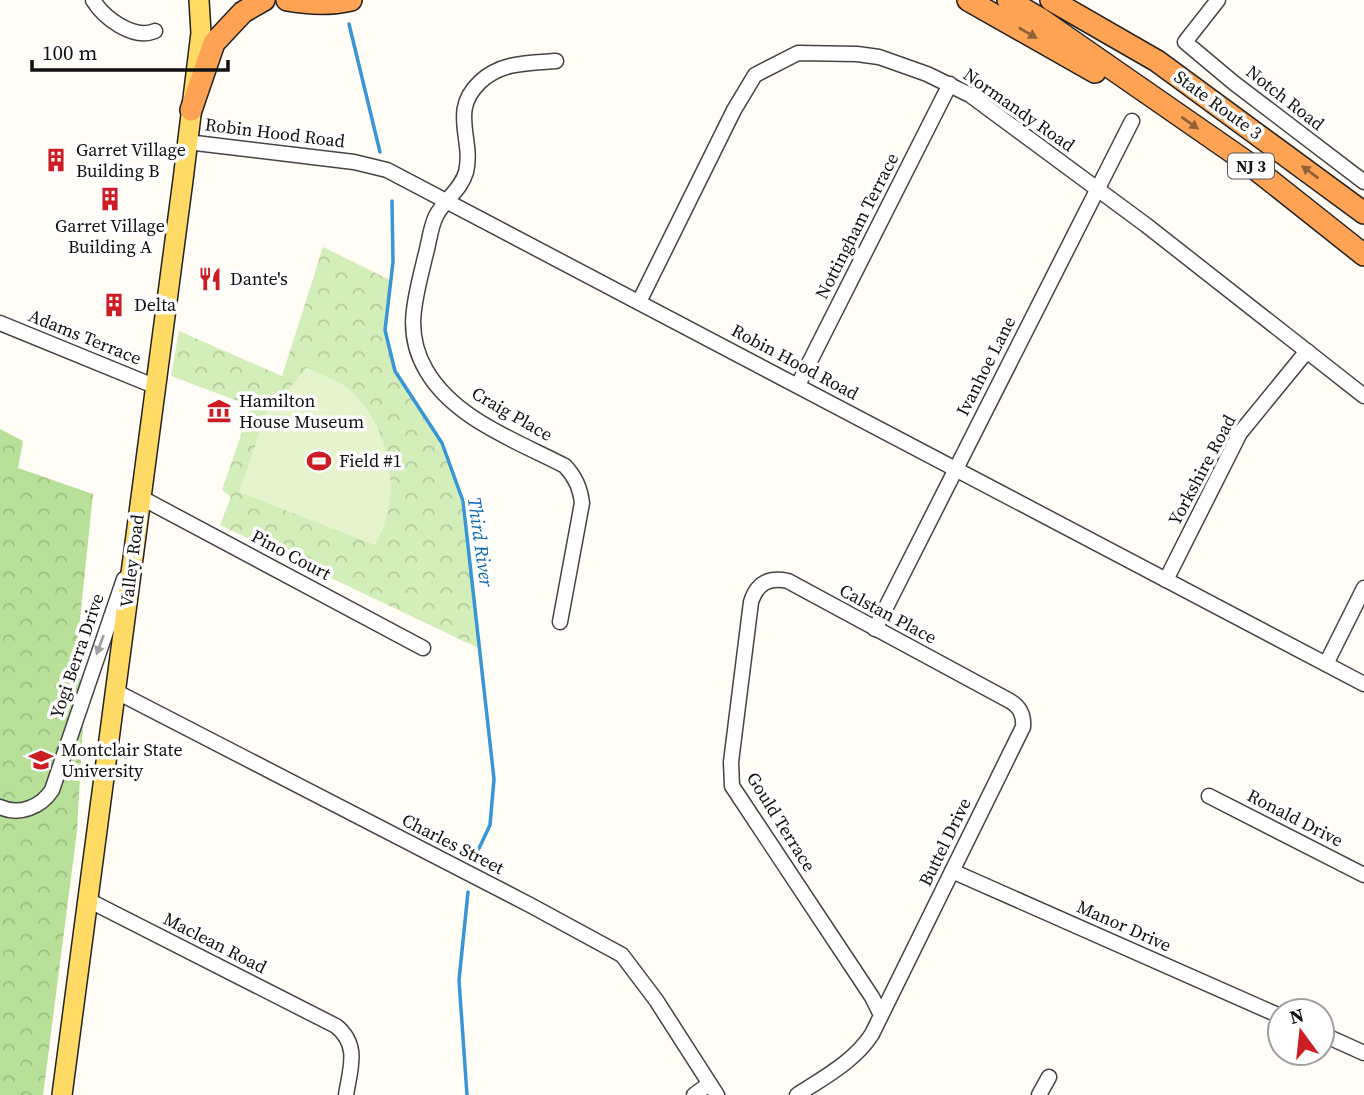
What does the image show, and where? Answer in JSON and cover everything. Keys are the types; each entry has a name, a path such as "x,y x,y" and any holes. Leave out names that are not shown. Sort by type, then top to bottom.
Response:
{"highway":[{"path":"191,110 214,43 243,12 264,0"},
{"path":"287,0 305,3 351,0"},
{"path":"968,0 1101,76 1133,84"},
{"name":"NJ 3","path":"1008,0 1039,18 1133,84"},
{"name":"NJ 3","path":"1051,0 1138,49"},
{"path":"1080,0 1138,49"},
{"name":"State Route 3","path":"1138,49 1364,213"},
{"name":"State Route 3","path":"1133,84 1248,163 1364,255"}],"main road":[{"name":"Valley Road","path":"62,1095 187,142 201,27 199,0"},
{"name":"Valley Road","path":"201,27 212,0"}],"street":[{"path":"93,0 99,9 118,25 148,34 155,31"},
{"name":"Notch Road","path":"1219,0 1185,42 1234,83 1364,182"},
{"name":"Normandy Road","path":"639,302 734,110 755,75 798,53 816,51 879,57 970,94 1364,396"},
{"name":"Craig Place","path":"556,61 519,63 503,68 479,82 466,104 463,116 467,146 466,173 459,188 436,216 412,315 417,350 425,369 437,386 464,411 482,423 565,466 574,476 582,503 560,622"},
{"name":"Nottingham Terrace","path":"798,385 950,84"},
{"name":"Ivanhoe Lane","path":"875,629 1132,121"},
{"name":"Robin Hood Road","path":"187,142 354,162 387,170 1364,684"},
{"name":"Adams Terrace","path":"0,323 155,386"},
{"name":"Yorkshire Road","path":"1166,580 1240,433 1307,351"},
{"name":"Pino Court","path":"140,497 423,648"},
{"name":"Yogi Berra Drive","path":"0,807 29,808 40,804 51,790 132,558"},
{"name":"Calstan Place","path":"759,587 775,579 788,581 998,694"},
{"name":"Gould Terrace","path":"759,587 754,591 751,602 731,762 732,786 872,997 881,1015"},
{"path":"1326,664 1364,588"},
{"name":"Charles Street","path":"115,691 622,955 656,1000 713,1089"},
{"name":"Buttel Drive","path":"797,1095 836,1069 865,1045 881,1015 1023,727 1019,709 998,694"},
{"name":"Ronald Drive","path":"1209,796 1364,875"},
{"name":"Manor Drive","path":"952,871 1266,1010"},
{"name":"Maclean Road","path":"88,900 343,1031 352,1048 346,1095"},
{"path":"1336,1040 1364,1053"},
{"path":"1039,1095 1049,1077"},
{"path":"694,1095 713,1089"}],"green space":[{"path":"323,247 390,280 385,330 395,371 442,443 463,501 480,649 220,525 231,497 222,490 251,406 171,376 179,331 282,376"},
{"name":"Field #1","path":"307,367 350,390 376,424 384,444 389,464 389,506 375,545 239,492 270,403 281,399"},
{"name":"Montclair State University","path":"0,429 23,441 18,468 93,494 75,667 85,689 77,831 43,1095 0,1095"}],"waterway":[{"name":"Third River","path":"349,24 380,152"},
{"name":"Third River","path":"392,201 393,262 385,330 395,371 442,443 463,501 494,779 490,825 474,859"},
{"name":"Third River","path":"467,1095 459,980 468,892"}],"place":[{"name":"Garret Village Building B","path":"56,160"},
{"name":"Garret Village Building A","path":"110,199"},
{"name":"Dante's","path":"210,279"},
{"name":"Delta","path":"114,305"},
{"name":"Hamilton House Museum","path":"219,411"},
{"name":"Field #1","path":"319,461"},
{"name":"Montclair State University","path":"41,760"}]}
